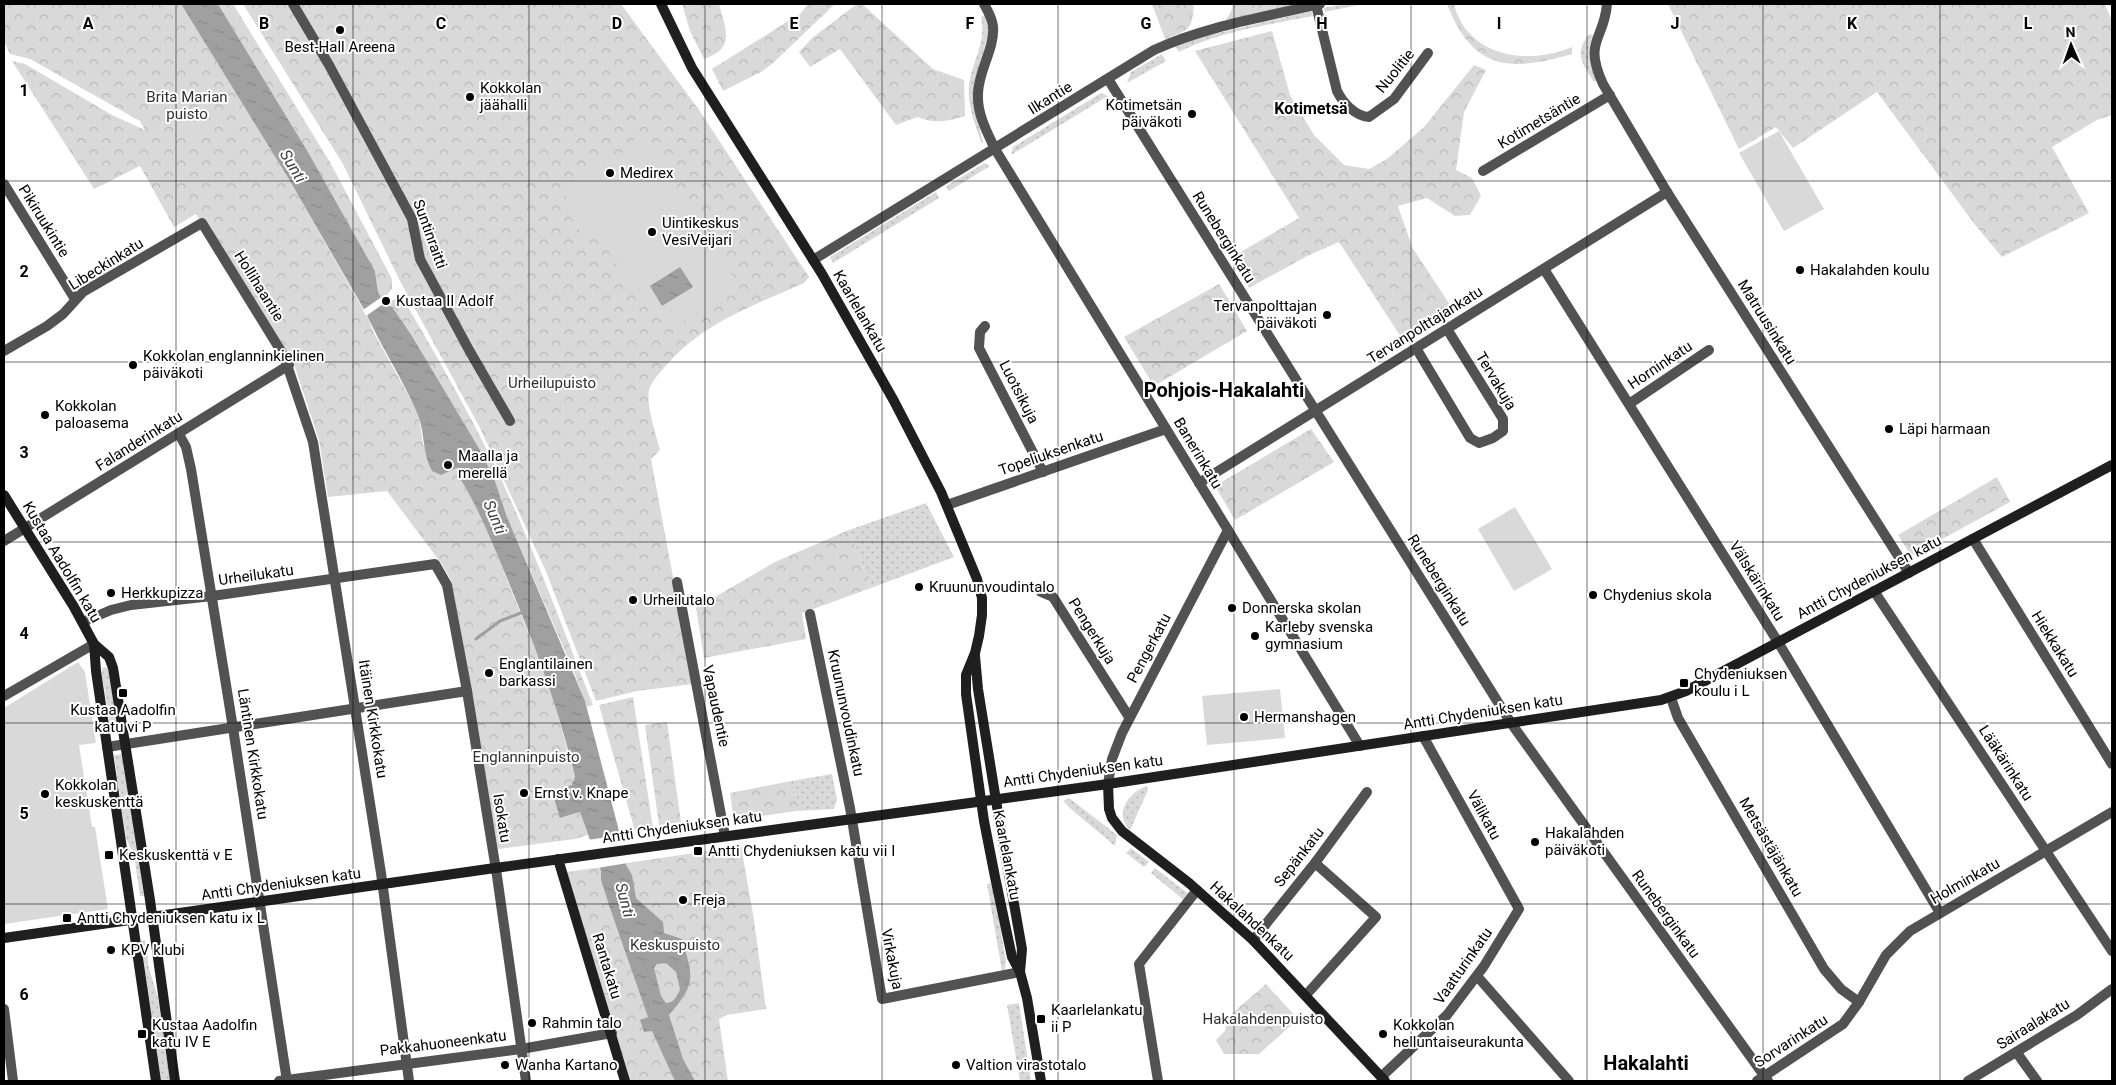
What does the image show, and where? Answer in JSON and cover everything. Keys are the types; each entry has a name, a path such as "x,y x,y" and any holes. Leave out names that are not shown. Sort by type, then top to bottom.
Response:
{"main road":[{"name":"Kaarlelankatu","path":"661,4 692,68 813,260 894,401 925,458 947,505 977,579 982,598 982,615 975,653 967,671 965,683 995,877 1012,957 1020,972 1027,998 1041,1081"},
{"name":"Antti Chydeniuksen katu","path":"4,938 591,854 1108,784 1672,698 2112,465"},
{"name":"Kustaa Aadolfin katu","path":"4,495 83,622 94,644 96,671 156,1081"},
{"name":"Kustaa Aadolfin katu","path":"94,644 109,657 113,668 126,744 175,1081"},
{"name":"Kaarlelankatu","path":"975,653 978,689 1022,949 1020,972"},
{"name":"Hakalahdenkatu","path":"1108,784 1109,809 1117,825 1197,890 1253,940 1383,1079"},
{"name":"Rantakatu","path":"558,859 625,1081"}],"street":[{"name":"Suntinraitti","path":"294,4 412,219 420,259 510,421"},
{"name":"Banerinkatu","path":"984,4 991,19 992,33 978,84 978,103 985,128 995,149 1360,746"},
{"name":"Ilkantie","path":"813,260 1154,50 1201,32 1318,4"},
{"name":"Nuolitie","path":"1318,4 1337,91 1340,98 1361,116 1369,117 1394,99 1428,53"},
{"name":"Matruusinkatu","path":"1607,4 1594,52 1596,68 1603,84 1667,192 1909,573"},
{"name":"Runeberginkatu","path":"1108,79 1511,723 1763,1079"},
{"name":"Kotimetsäntie","path":"1483,172 1610,95"},
{"name":"Pikiruukintie","path":"4,184 75,300"},
{"name":"Tervanpolttajankatu","path":"1199,483 1667,192"},
{"name":"Libeckinkatu","path":"4,351 47,326 63,314 83,292 202,223"},
{"name":"Hollihaantie","path":"202,223 288,365"},
{"name":"Välskärinkatu","path":"1544,269 1778,642 1940,913"},
{"name":"Luotsikuja","path":"985,326 980,332 979,348 1043,472"},
{"name":"Tervakuja","path":"1416,348 1470,438 1479,443 1493,438 1503,431 1503,419 1447,329"},
{"name":"Horninkatu","path":"1629,404 1709,350"},
{"name":"Falanderinkatu","path":"4,541 288,365"},
{"name":"Itäinen Kirkkokatu","path":"288,365 313,442 383,885 409,1081"},
{"name":"Topeliuksenkatu","path":"947,505 1166,429"},
{"name":"Läntinen Kirkkokatu","path":"179,434 186,447 191,469 212,596 260,902 284,1081"},
{"name":"Pengerkatu","path":"1108,784 1112,759 1129,717 1228,530"},
{"name":"Hiekkakatu","path":"1973,539 2112,764"},
{"name":"Urheilukatu","path":"83,622 111,610 131,605 212,596 435,564"},
{"name":"Isokatu","path":"435,564 447,585 467,691 526,1081"},
{"name":"Vapaudentie","path":"677,582 725,836"},
{"name":"Lääkärinkatu","path":"1874,591 2112,951"},
{"name":"Pengerkuja","path":"1041,592 1054,597 1129,717"},
{"name":"Kruununvoudinkatu","path":"810,614 852,819"},
{"path":"4,695 94,644"},
{"path":"107,747 467,691"},
{"name":"Metsästäjänkatu","path":"1672,698 1678,718 1824,969 1841,989 1859,1002"},
{"name":"Välikatu","path":"1423,736 1519,909"},
{"name":"Sepänkatu","path":"1253,940 1315,863 1367,792"},
{"name":"Holminkatu","path":"1859,1002 1880,964 1905,935 2112,812"},
{"name":"Virkakuja","path":"852,819 882,999 1020,972"},
{"path":"1306,996 1376,917 1315,863"},
{"path":"1158,1081 1139,964 1197,890"},
{"name":"Vaatturinkatu","path":"1383,1079 1447,1015 1477,976 1519,909"},
{"path":"1477,976 1569,1081"},
{"name":"Sairaalakatu","path":"1968,1081 2018,1053 2112,990"},
{"name":"Sorvarinkatu","path":"1763,1079 1843,1024 1859,1002"},
{"path":"4,1009 13,1081"},
{"name":"Pakkahuoneenkatu","path":"284,1081 521,1048 612,1033"},
{"path":"2018,1053 2037,1081"}],"green space":[{"path":"4,4 181,4 287,176 368,318 373,331 414,406 419,417 423,444 441,475 457,468 464,479 462,481 471,495 490,537 550,686 575,777 561,818 580,812 588,835 575,839 498,849 451,580 441,563 387,491 328,497 319,440 292,358 280,356 196,214 174,227 140,166 94,189 12,61 25,64 112,115 145,130 140,121 30,59 10,54 4,41"},
{"path":"218,4 233,4 331,164 392,279 392,289 387,295 380,297 375,271 308,152"},
{"name":"Urheilupuisto","path":"243,4 621,4 699,110 809,277 804,283 729,317 694,339 664,368 653,381 649,390 650,412 660,450 651,459 693,684 637,691 596,701 545,569 479,426 401,283 343,164"},
{"path":"682,4 719,4 726,29 726,37 721,49 714,55 704,59 690,31"},
{"path":"808,4 835,4 773,63 761,72 723,91 712,69 801,13"},
{"path":"857,4 862,4 933,69 964,80 965,116 941,121 930,121 917,117 896,125 840,49 810,67 799,52 812,38"},
{"path":"1152,4 1194,4 1190,25 1179,34 1165,39"},
{"path":"1233,4 1300,4 1225,21 1231,12"},
{"path":"1343,4 1363,4 1325,12 1324,8"},
{"path":"1447,4 1454,4 1461,22 1472,36 1485,46 1519,56 1555,53 1572,47 1572,54 1530,63 1512,64 1496,61 1482,54 1469,43 1457,26"},
{"path":"1668,4 2105,4 2112,21 2112,115 2097,120 2052,147 2089,213 2002,257 1976,226 1877,92 1793,148 1776,127 1739,149"},
{"path":"1311,11 1313,16 1228,34 1179,52 1176,47 1189,40"},
{"path":"985,15 989,32 974,85 977,117 983,143 981,142 972,114 969,100 969,85 981,43 981,17"},
{"path":"1272,31 1290,95 1314,135 1344,165 1369,169 1387,159 1424,127 1474,65 1486,70 1464,112 1456,170 1472,178 1481,196 1470,215 1455,216 1427,198 1398,206 1412,247 1454,311 1405,343 1339,242 1305,257 1249,288 1234,256 1299,218 1195,51"},
{"path":"1589,34 1593,35 1589,53 1590,63 1597,80 1594,82 1581,58 1584,41"},
{"path":"1162,54 1166,61 1127,83 1131,72"},
{"name":"Brita Marian puisto","path":"180,89 192,95 189,104 183,110 178,111 165,107 169,95"},
{"path":"1101,93 1108,96 1011,155 1013,147"},
{"path":"200,119 202,122 204,134 199,142 190,143 184,139 182,131 189,123"},
{"path":"1779,131 1824,209 1784,231 1739,153"},
{"name":"Uintikeskus VesiVeijari","path":"636,139 638,143 642,141 653,157 657,155 667,173 664,175 667,180 671,178 680,194 677,196 681,202 684,200 695,217 705,227 739,288 674,327 667,315 660,320 639,287 634,290 594,229 583,236 568,213 574,208 565,194 576,188 571,180 613,153 616,157 627,150 625,146"},
{"path":"985,163 990,166 949,191 946,186"},
{"path":"936,192 939,198 833,263 830,257"},
{"path":"1219,284 1247,331 1154,386 1124,337"},
{"path":"395,299 405,302 493,462 533,552 593,705 587,707 574,672 507,517 494,478 480,450 412,336 385,304"},
{"path":"1311,429 1334,462 1235,520 1215,486"},
{"path":"1997,477 2010,502 1911,556 1898,535"},
{"path":"926,503 954,557 871,588 849,530"},
{"path":"1515,507 1552,569 1514,591 1478,529"},
{"path":"849,530 871,588 802,613 806,639 704,658 696,608 775,562"},
{"name":"Kokkolan keskuskenttä","path":"78,662 85,672 96,743 79,745 108,909 4,924 4,708"},
{"path":"102,668 108,669 118,730 111,731 102,675"},
{"name":"Hermanshagen","path":"1280,689 1285,738 1207,745 1202,696"},
{"path":"633,697 653,828 635,831 599,705"},
{"path":"667,722 681,822 659,825 645,725"},
{"path":"122,754 144,896 140,896 134,855 126,838 114,755"},
{"path":"832,774 837,800 834,809 796,811 799,807 796,797 786,782"},
{"path":"786,782 796,797 799,807 796,811 734,820 730,793"},
{"path":"1147,786 1148,790 1130,830 1123,817 1125,804 1134,793"},
{"path":"1069,798 1117,835 1115,846 1063,801"},
{"name":"Keskuspuisto","path":"741,846 754,920 766,1009 727,1015 719,1019 728,1081 630,1081 567,872"},
{"path":"1131,848 1149,862 1144,867 1126,853"},
{"path":"1155,868 1190,895 1185,901 1151,873"},
{"path":"991,883 995,893 1006,962 1005,969 1002,971 987,884"},
{"path":"145,940 149,968 158,998 170,1081 161,1081 141,941"},
{"name":"Hakalahdenpuisto","path":"1266,984 1298,1019 1259,1054 1224,1054 1216,1040 1225,1031 1228,1017"},
{"path":"1019,1003 1031,1081 1020,1081 1007,1005"}],"water":[{"name":"Sunti","path":"181,4 218,4 308,152 375,271 378,292 382,300 385,304 392,307 412,336 480,450 494,478 507,517 585,701 626,865 632,875 636,898 663,922 664,933 682,939 689,962 690,979 684,995 669,1015 683,1059 695,1081 675,1081 652,1031 644,1032 640,1020 648,1017 611,911 601,880 601,871 580,812 560,818 552,791 572,785 575,777 569,751 536,651 486,528 461,480 463,479 457,468 441,475 432,471 418,415 412,402 365,311 287,176","holes":["666,963 676,972 680,989 677,996 669,1003 666,1003 661,996 654,968 657,964"]},
{"path":"680,267 693,287 662,306 650,286"}],"pier":[{"path":"383,296 386,302 366,316 363,310"},
{"path":"622,835 628,863 597,868 587,840"}],"waterway":[{"path":"476,639 500,621 526,611"}],"place":[{"name":"Best‑Hall Areena","path":"340,30"},
{"name":"Kokkolan jäähalli","path":"470,97"},
{"name":"Kotimetsän päiväkoti","path":"1192,114"},
{"name":"Medirex","path":"610,173"},
{"name":"Uintikeskus VesiVeijari","path":"652,232"},
{"name":"Hakalahden koulu","path":"1800,270"},
{"name":"Kustaa II Adolf","path":"386,301"},
{"name":"Tervanpolttajan päiväkoti","path":"1327,315"},
{"name":"Kokkolan englanninkielinen päiväkoti","path":"133,365"},
{"name":"Kokkolan paloasema","path":"45,415"},
{"name":"Läpi harmaan","path":"1889,429"},
{"name":"Maalla ja merellä","path":"448,465"},
{"name":"Kruununvoudintalo","path":"919,587"},
{"name":"Herkkupizza","path":"111,593"},
{"name":"Chydenius skola","path":"1593,595"},
{"name":"Urheilutalo","path":"633,600"},
{"name":"Donnerska skolan","path":"1232,608"},
{"name":"Karleby svenska gymnasium","path":"1255,636"},
{"name":"Englantilainen barkassi","path":"489,673"},
{"name":"Chydeniuksen koulu i L","path":"1684,683"},
{"name":"Kustaa Aadolfin katu vi P","path":"123,693"},
{"name":"Hermanshagen","path":"1244,717"},
{"name":"Ernst v. Knape","path":"524,793"},
{"name":"Kokkolan keskuskenttä","path":"45,794"},
{"name":"Hakalahden päiväkoti","path":"1535,842"},
{"name":"Antti Chydeniuksen katu vii I","path":"698,851"},
{"name":"Keskuskenttä v E","path":"109,855"},
{"name":"Freja","path":"683,900"},
{"name":"Antti Chydeniuksen katu ix L","path":"67,918"},
{"name":"KPV klubi","path":"111,950"},
{"name":"Kaarlelankatu ii P","path":"1041,1019"},
{"name":"Rahmin talo","path":"532,1023"},
{"name":"Kustaa Aadolfin katu IV E","path":"142,1034"},
{"name":"Kokkolan helluntaiseurakunta","path":"1383,1034"},
{"name":"Wanha Kartano","path":"505,1065"},
{"name":"Valtion virastotalo","path":"956,1065"}],"district":[{"name":"Kotimetsä","path":"1311,108"},
{"name":"Pohjois-Hakalahti","path":"1224,390"},
{"name":"Hakalahti","path":"1646,1063"}],"park label":[{"name":"Englanninpuisto","path":"526,757"}]}
